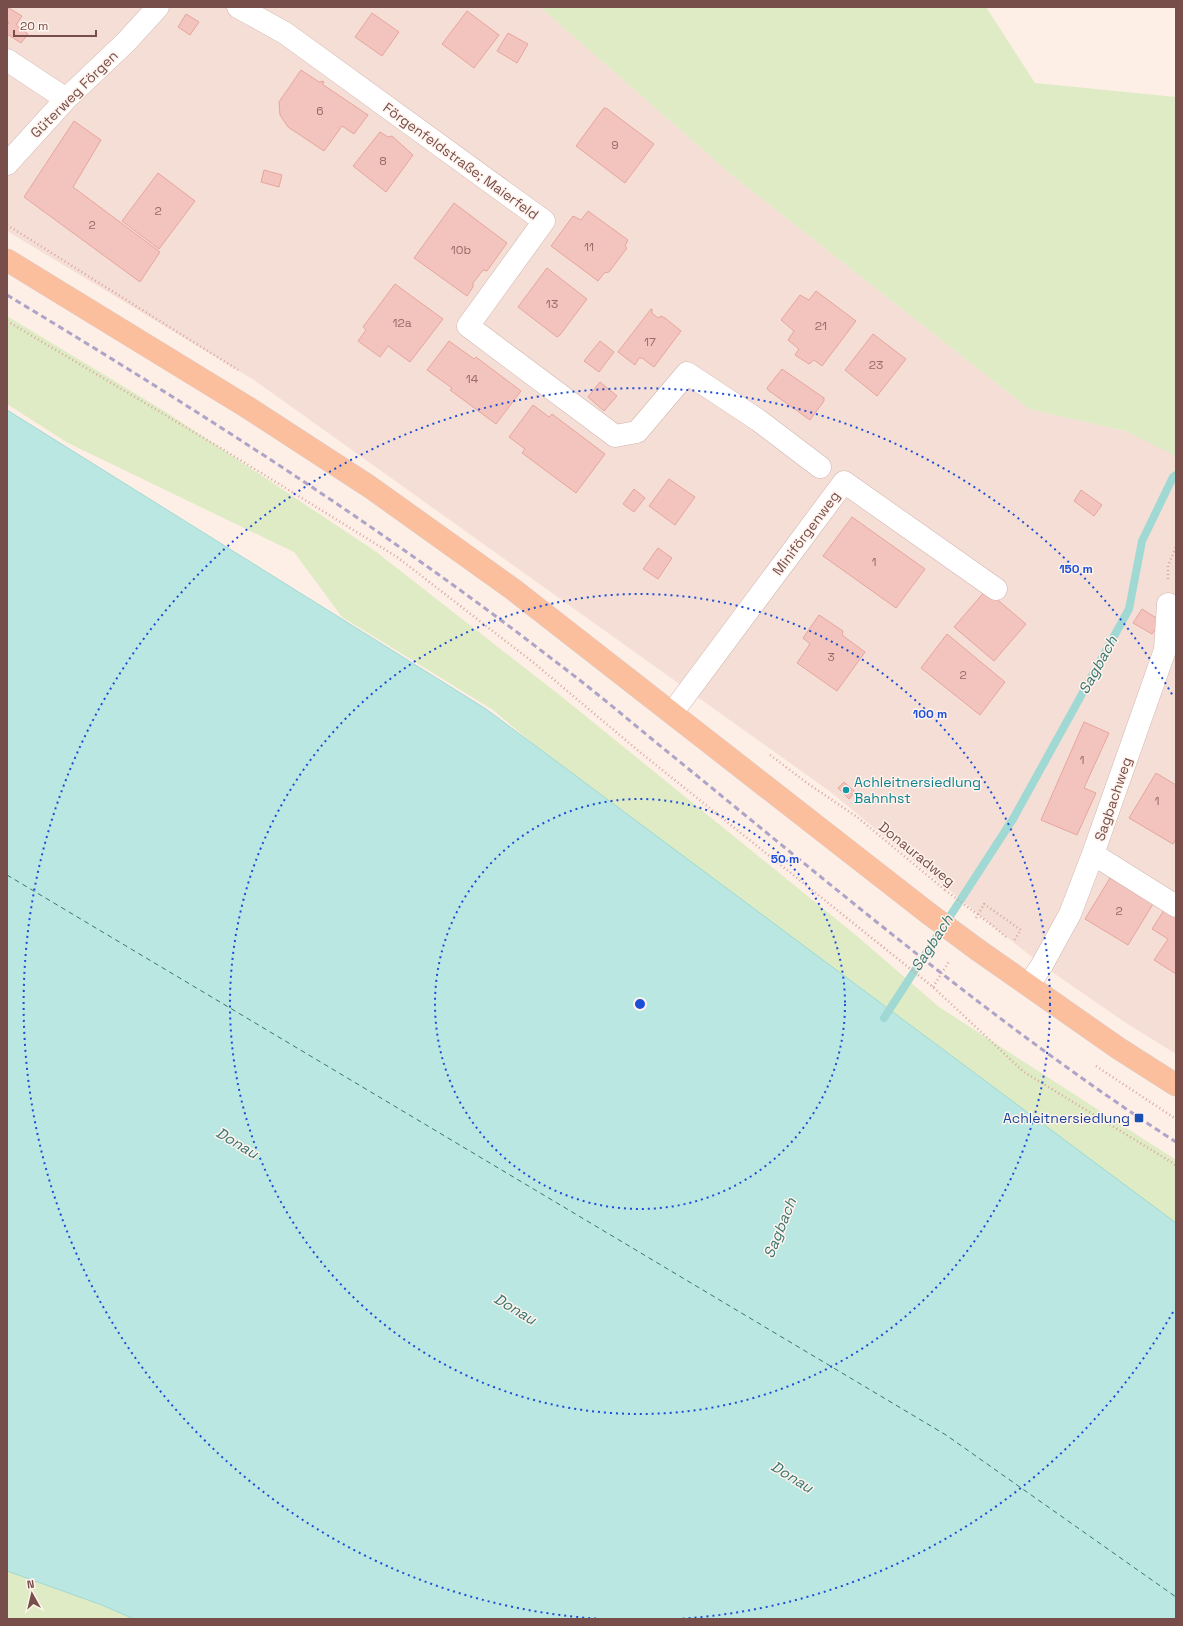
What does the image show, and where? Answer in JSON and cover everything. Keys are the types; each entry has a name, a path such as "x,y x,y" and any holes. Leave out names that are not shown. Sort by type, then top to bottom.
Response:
{"main road":[{"path":"7,260 247,407 370,487 514,590 928,913 978,950 1118,1048 1176,1085"}],"street":[{"name":"Güterweg Förgen","path":"7,164 66,99 126,42 158,7"},
{"name":"Förgenfeldstraße; Maierfeld","path":"238,7 285,33 544,222 468,326 615,436 637,432 687,373 758,420 820,467"},
{"path":"7,60 66,99"},
{"name":"Miniförgenweg","path":"672,713 844,482 996,589"},
{"name":"Sagbachweg","path":"1029,985 1042,965 1070,914 1093,854 1165,650 1168,604"},
{"path":"1093,854 1176,906"}],"path":[{"path":"7,320 224,450 397,557 534,663 647,758 929,983 1024,1072 1176,1165"},
{"path":"1168,604 1168,566 1176,547"},
{"name":"Donauradweg","path":"807,783 857,817 945,890 1013,942 1021,930 984,904"},
{"path":"1100,1070 1176,1120"}],"shaded area":[{"path":"7,7 540,7 733,176 1029,409 1125,431 1175,454 1176,1054 1126,1023 1042,965 832,793 254,380 7,231"}],"green space":[{"path":"540,7 986,7 1035,83 1176,97 1176,456 1125,431 1029,409 733,176"},
{"path":"7,316 169,414 375,551 562,697 857,936 939,1007 1176,1160 1176,1223 1046,1184 724,905 493,710 342,617 294,552 68,443 7,404"},
{"path":"7,1571 102,1605 134,1619 7,1619"}],"water":[{"name":"Donau","path":"7,410 486,709 1176,1223 1176,1619 134,1619 102,1605 7,1571"}],"building":[{"path":"7,7 22,16 16,25 28,34 21,43 7,34 7,26 9,22 7,21"},
{"path":"467,11 499,35 474,68 442,44"},
{"path":"372,13 399,32 382,56 355,37"},
{"path":"186,14 199,22 190,35 178,27"},
{"path":"508,33 528,44 517,63 497,51"},
{"path":"301,70 319,82 323,81 324,83 322,84 368,115 354,134 342,126 324,151 288,127 280,115 279,102"},
{"path":"604,108 654,144 625,183 576,146"},
{"path":"74,121 101,140 73,187 160,252 140,282 24,197"},
{"path":"380,132 388,137 392,136 413,155 386,192 353,166"},
{"path":"264,170 282,175 279,187 261,182"},
{"path":"158,173 195,201 159,249 122,221"},
{"path":"454,203 507,243 487,271 483,270 473,283 473,287 467,296 414,258"},
{"path":"588,211 628,240 625,246 627,248 609,272 604,273 598,281 551,246 573,216 581,220"},
{"path":"547,268 587,299 557,337 518,307"},
{"path":"395,284 443,319 410,362 388,346 380,357 358,341 366,330 363,327"},
{"path":"816,291 856,321 822,366 814,360 809,364 795,355 799,349 788,340 794,331 781,320 800,295 809,300"},
{"path":"651,309 652,313 658,318 661,316 665,318 681,331 654,367 642,358 639,358 635,365 618,352"},
{"path":"873,334 906,359 877,396 845,370"},
{"path":"449,341 474,359 476,357 521,391 496,424 450,390 452,388 427,370"},
{"path":"600,341 614,352 599,372 584,361"},
{"path":"782,369 824,398 824,401 810,420 768,390 767,388"},
{"path":"600,382 617,396 604,411 588,397"},
{"path":"533,405 549,417 552,414 605,454 576,493 522,453 525,449 509,437"},
{"path":"669,479 695,497 675,525 649,506"},
{"path":"634,489 645,498 634,512 623,504"},
{"path":"1081,490 1102,505 1094,516 1074,501"},
{"path":"852,517 925,569 896,608 823,556"},
{"path":"658,548 672,558 658,579 643,569"},
{"path":"986,590 1026,624 994,661 954,627"},
{"path":"1142,609 1161,621 1152,634 1133,623"},
{"path":"819,615 843,631 842,635 865,652 837,691 797,663 810,644 803,638"},
{"path":"947,634 1005,682 980,715 921,668"},
{"path":"1084,722 1109,733 1084,788 1096,793 1077,835 1041,820"},
{"path":"1156,773 1176,785 1176,839 1173,844 1129,818"},
{"name":"Achleitnersiedlung Bahnhst","path":"844,782 855,792 849,799 838,788"},
{"path":"1110,878 1153,904 1128,945 1085,919"},
{"path":"1166,907 1176,913 1176,974 1154,960 1168,939 1152,929"}],"waterway":[{"name":"Sagbach","path":"884,1018 1013,819 1129,609 1142,541 1173,477 1176,475"}],"ferry route":[{"path":"7,875 946,1435 1176,1597"}],"railway":[{"path":"7,295 148,381 287,471 356,517 490,612 585,684 855,904 980,1003 1044,1051 1176,1142"}],"place":[{"name":"Achleitnersiedlung Bahnhst","path":"846,790"},
{"name":"Achleitnersiedlung","path":"1139,1118"}]}
